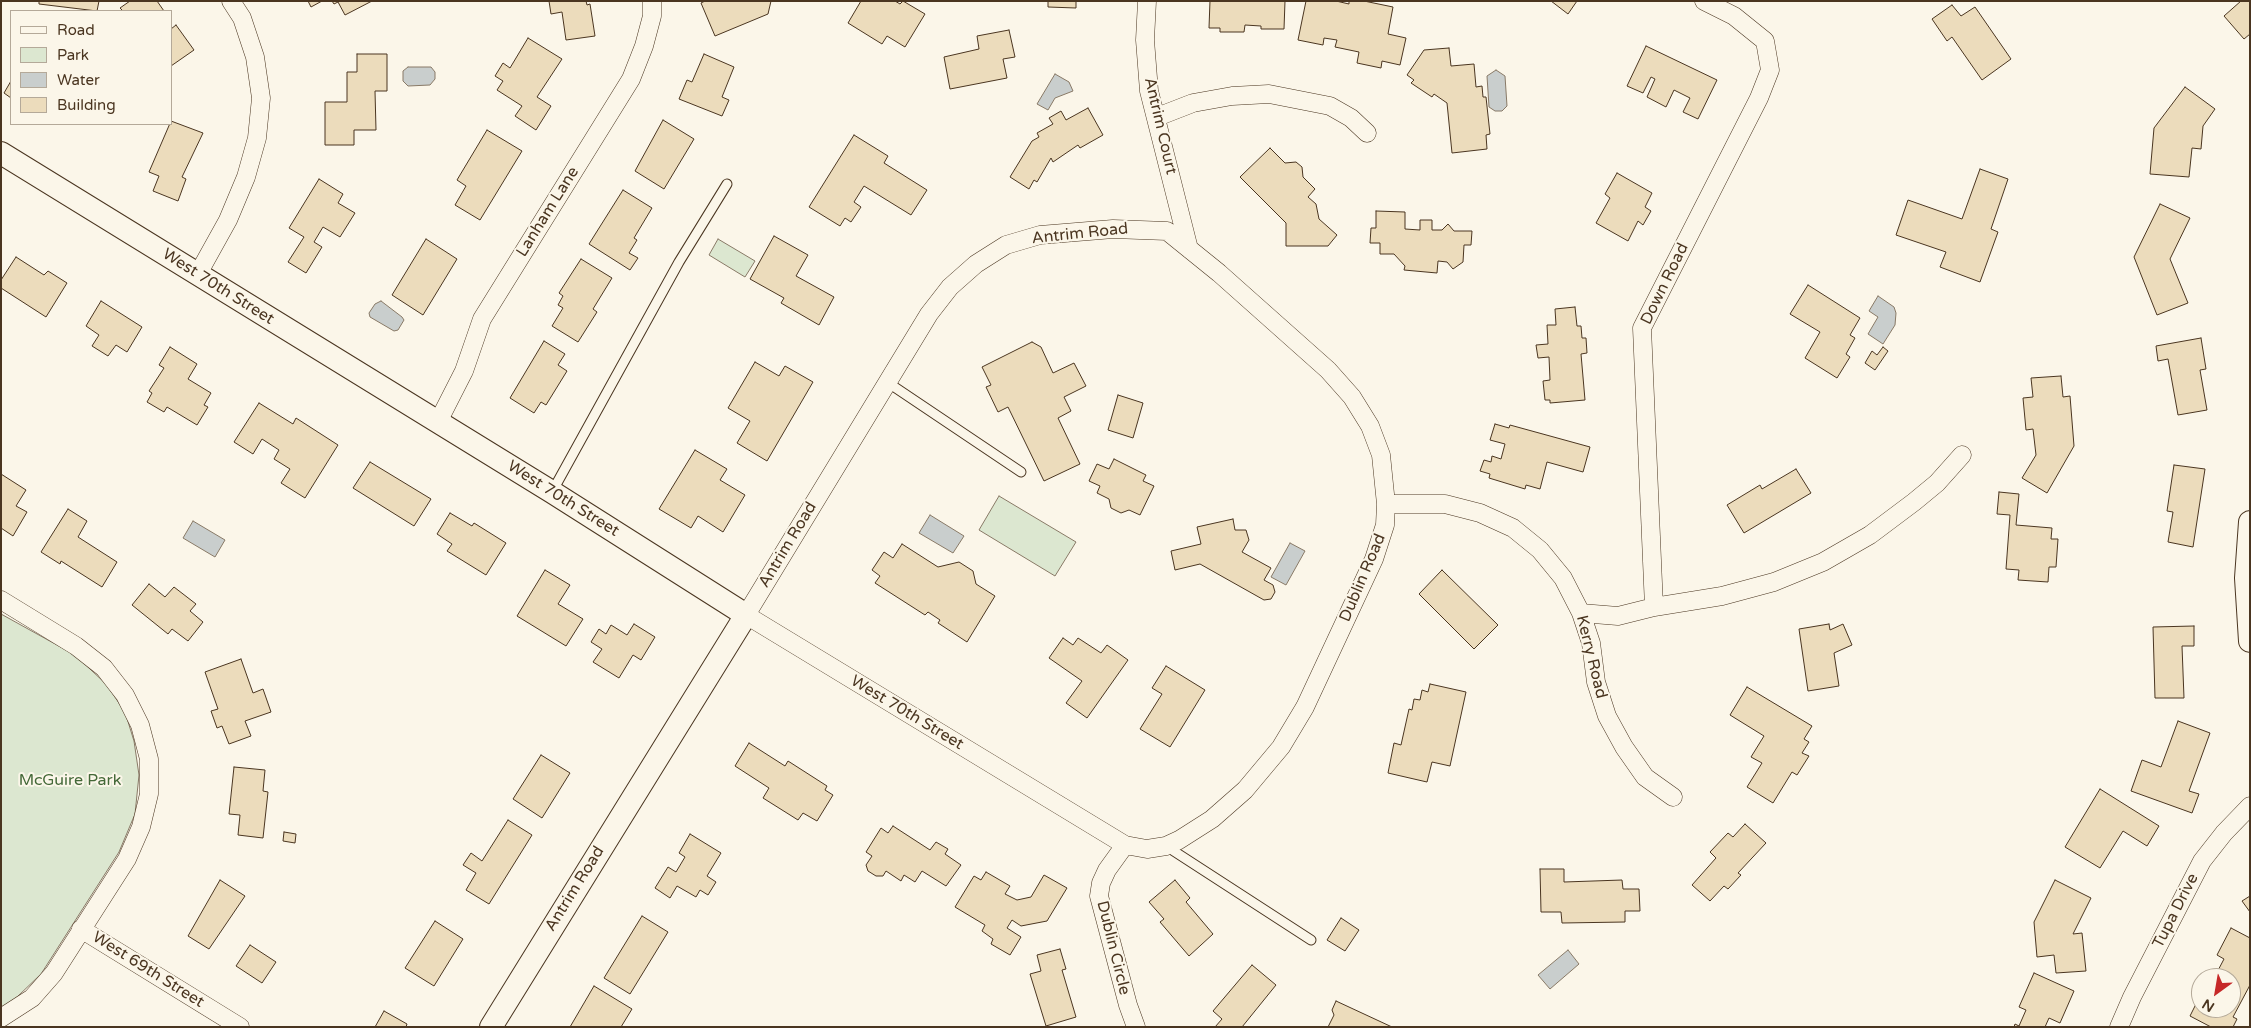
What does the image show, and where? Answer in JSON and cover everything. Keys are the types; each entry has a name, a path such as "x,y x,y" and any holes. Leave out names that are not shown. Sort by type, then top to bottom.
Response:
{"street":[{"path":"198,274 228,220 246,177 258,138 261,98 255,56 242,18 231,1"},
{"name":"Lanham Lane","path":"438,422 464,371 482,318 631,79 644,46 652,16 652,1"},
{"name":"Antrim Court","path":"1147,1 1146,49 1150,91 1189,249"},
{"name":"Down Road","path":"1654,606 1642,328 1759,98 1770,70 1764,41 1734,16 1704,1"},
{"path":"1157,117 1193,103 1232,96 1270,94 1330,106 1351,118 1367,133"},
{"name":"West 70th Street","path":"1,153 552,492 746,615 1125,845"},
{"name":"Antrim Road","path":"491,1027 746,615 929,314 950,287 976,264 1006,245 1040,235 1141,228 1167,231 1189,249"},
{"name":"Dublin Road","path":"1125,845 1147,849 1166,846 1180,840 1212,818 1245,790 1281,747 1305,707 1374,559 1384,525 1386,504 1381,455 1370,426 1352,397 1328,370 1219,273 1189,249"},
{"path":"1581,613 1618,616 1654,606 1722,596 1774,582 1823,562 1870,535 1914,502 1937,483 1962,455"},
{"name":"Kerry Road","path":"1386,504 1445,504 1480,513 1513,528 1540,550 1563,578 1581,613 1591,643 1596,682 1607,716 1624,747 1645,777 1672,797"},
{"path":"2250,522 2246,578 2250,641"},
{"path":"1,600 76,646 104,668 125,695 136,718 149,759 149,794 141,826 127,859 54,973 32,998 1,1018"},
{"name":"Tupa Drive","path":"2119,1027 2132,997 2202,861 2224,833 2250,806"},
{"name":"Dublin Circle","path":"1125,845 1107,870 1101,883 1099,896 1136,1027"},
{"name":"West 69th Street","path":"81,929 240,1027"}],"lane":[{"path":"552,492 679,262 727,184"},
{"path":"887,382 1021,472"},
{"path":"1166,846 1311,940"}],"green space":[{"path":"718,239 755,261 745,277 709,255"},
{"path":"999,496 1076,542 1055,576 979,530"},
{"name":"McGuire Park","path":"1,614 75,655 106,684 125,712 134,741 139,775 135,814 119,852 41,974 17,997 1,1008"}],"water":[{"path":"408,67 431,67 435,72 435,79 430,85 408,86 403,81 403,71"},
{"path":"1496,70 1505,76 1507,106 1502,111 1495,111 1489,107 1487,76"},
{"path":"1055,74 1069,82 1073,91 1055,98 1048,110 1037,104"},
{"path":"1878,296 1894,307 1896,313 1895,325 1883,344 1868,334 1878,317 1869,311"},
{"path":"381,301 404,320 398,330 394,331 370,317 369,313 375,304"},
{"path":"930,515 964,536 953,553 919,533"},
{"path":"193,521 225,540 215,557 183,538"},
{"path":"1290,543 1305,551 1286,585 1271,577"},
{"path":"1568,950 1579,964 1550,989 1538,975"}],"building":[{"path":"39,1 99,1 97,10 39,4"},
{"path":"130,1 157,1 163,10 122,10 120,8"},
{"path":"308,1 322,1 311,7"},
{"path":"332,1 372,1 345,15 338,2 334,4"},
{"path":"549,1 586,1 587,5 590,4 595,36 566,40 562,12 551,14"},
{"path":"705,1 771,1 768,14 715,36 701,3"},
{"path":"861,1 895,1 900,4 903,1 925,14 905,47 887,36 882,44 848,23"},
{"path":"1048,1 1076,1 1076,8 1048,7"},
{"path":"1210,1 1285,1 1284,29 1261,29 1261,26 1245,25 1244,32 1220,32 1220,28 1209,28"},
{"path":"1306,1 1336,1 1349,4 1349,1 1364,1 1393,7 1388,34 1406,38 1400,65 1382,61 1381,68 1357,63 1359,52 1335,47 1337,40 1324,38 1323,45 1298,40"},
{"path":"1551,1 1577,1 1568,14"},
{"path":"2241,1 2250,1 2250,34 2244,39 2224,16"},
{"path":"1952,5 1961,16 1975,7 2011,59 1982,80 1952,37 1947,41 1932,19"},
{"path":"176,25 194,50 172,65 172,28"},
{"path":"1009,30 1015,57 1003,59 1007,78 950,89 944,57 979,49 977,36"},
{"path":"528,38 562,59 537,97 551,106 536,130 515,116 522,106 497,90 503,81 495,76 503,63 510,68"},
{"path":"1646,46 1717,80 1698,119 1683,112 1690,98 1674,90 1666,107 1647,97 1655,79 1651,77 1643,93 1627,86"},
{"path":"1449,48 1451,66 1474,64 1476,87 1482,86 1483,97 1486,97 1490,134 1486,135 1487,149 1452,153 1447,103 1434,94 1432,97 1411,83 1414,80 1407,75 1424,50"},
{"path":"357,54 387,54 387,91 375,91 376,130 354,130 354,145 325,145 325,102 347,102 347,72 357,72"},
{"path":"704,54 734,67 722,97 729,100 722,116 679,99 687,80 692,82"},
{"path":"10,83 10,97 4,93"},
{"path":"2185,87 2215,109 2203,126 2201,149 2192,148 2189,177 2150,174 2154,128"},
{"path":"1088,108 1103,135 1080,148 1078,145 1053,162 1051,158 1037,182 1034,180 1029,189 1010,177 1032,141 1039,137 1037,133 1053,124 1049,118 1061,111 1066,120"},
{"path":"663,120 694,139 664,189 635,171"},
{"path":"172,121 203,133 182,177 186,179 178,201 153,191 159,176 149,172"},
{"path":"487,130 522,151 480,220 455,205 466,186 457,180"},
{"path":"854,135 888,156 884,163 927,190 911,215 864,186 854,202 861,207 851,222 845,218 840,226 809,207"},
{"path":"1270,148 1285,163 1296,162 1302,167 1303,177 1315,189 1308,197 1316,204 1319,219 1337,235 1328,246 1286,246 1286,223 1240,177"},
{"path":"1980,169 2008,179 1991,229 1998,232 1980,282 1940,267 1946,252 1896,235 1908,200 1962,219"},
{"path":"1617,173 1652,193 1645,207 1651,211 1643,225 1638,221 1628,241 1596,223 1610,198 1605,194"},
{"path":"319,179 343,194 338,203 355,213 340,237 323,227 314,242 322,247 306,273 288,262 304,237 289,228"},
{"path":"623,190 652,208 634,238 637,240 629,253 638,258 630,270 589,244"},
{"path":"2160,204 2190,218 2170,259 2188,303 2157,315 2134,257"},
{"path":"1376,211 1405,212 1405,229 1420,230 1420,220 1432,220 1432,230 1442,230 1448,224 1454,231 1472,231 1471,245 1464,245 1463,262 1453,269 1447,262 1438,261 1437,273 1404,270 1405,266 1394,254 1380,254 1380,243 1370,243 1371,228 1376,228"},
{"path":"774,236 808,255 796,276 834,297 819,325 781,303 784,298 750,279"},
{"path":"426,239 457,259 423,315 392,295"},
{"path":"16,257 44,275 48,271 67,283 46,317 1,288 1,280"},
{"path":"581,259 612,278 593,309 597,312 578,342 552,326 563,308 558,305 563,296 559,293"},
{"path":"1808,285 1860,318 1850,335 1855,338 1846,354 1850,357 1837,378 1805,358 1820,332 1790,314"},
{"path":"101,301 142,327 127,352 116,345 108,356 92,346 99,335 86,326"},
{"path":"1575,307 1577,326 1581,326 1582,338 1586,338 1587,353 1581,354 1585,400 1550,403 1550,400 1545,400 1543,381 1550,380 1549,357 1538,358 1536,345 1548,344 1547,325 1556,325 1555,309"},
{"path":"2201,338 2206,369 2200,370 2207,410 2178,415 2168,359 2158,361 2156,346"},
{"path":"544,341 565,354 558,365 567,371 546,405 541,402 534,413 510,398"},
{"path":"1032,342 1041,347 1053,373 1074,363 1086,386 1064,397 1071,411 1058,418 1080,464 1044,481 1008,407 998,412 986,387 991,385 982,367"},
{"path":"170,347 197,364 188,379 211,393 204,405 208,407 197,425 167,407 164,412 147,402 152,393 149,391 164,368 159,365"},
{"path":"1883,347 1888,351 1875,370 1865,363 1872,351 1877,355"},
{"path":"755,362 779,376 785,366 813,382 767,461 737,443 750,421 728,408"},
{"path":"2061,376 2063,397 2070,396 2074,446 2047,493 2022,478 2036,455 2033,429 2026,430 2023,398 2033,397 2031,378"},
{"path":"1118,395 1143,403 1133,438 1108,430"},
{"path":"259,403 293,424 296,418 338,445 305,498 281,483 290,469 274,459 279,450 262,439 253,454 234,442"},
{"path":"1495,424 1509,428 1510,425 1590,447 1583,472 1547,462 1540,489 1526,485 1525,489 1489,478 1490,474 1480,471 1484,460 1491,462 1492,456 1501,459 1505,444 1490,440"},
{"path":"695,450 727,469 720,480 745,495 723,532 698,516 691,528 659,509"},
{"path":"1114,459 1146,475 1143,481 1154,486 1140,515 1129,510 1121,513 1111,508 1109,499 1097,493 1100,486 1089,481 1097,464 1109,469"},
{"path":"370,462 431,499 414,526 353,488"},
{"path":"2174,465 2205,469 2193,547 2168,542 2173,512 2167,511"},
{"path":"1796,469 1811,493 1744,533 1727,505 1760,485 1762,489"},
{"path":"1,474 26,490 16,506 27,512 13,536 1,528"},
{"path":"1999,492 2019,494 2016,525 2052,528 2051,539 2058,539 2056,567 2049,567 2048,582 2018,580 2019,570 2006,569 2010,515 1997,514"},
{"path":"68,509 87,521 78,537 117,562 102,587 61,561 60,564 41,552"},
{"path":"450,513 472,526 474,523 506,543 486,575 447,551 452,544 437,534"},
{"path":"1233,519 1235,530 1246,530 1249,540 1242,552 1271,568 1264,580 1273,585 1275,592 1271,599 1264,600 1200,564 1175,570 1171,551 1201,544 1197,527"},
{"path":"902,544 938,567 959,562 973,571 976,584 995,596 967,642 938,623 940,620 928,612 925,615 875,583 880,576 872,570 884,552 893,558"},
{"path":"545,570 570,585 558,604 583,619 566,646 517,616"},
{"path":"1442,570 1498,625 1474,649 1419,594"},
{"path":"149,584 165,597 174,587 196,604 190,611 203,622 188,641 172,629 168,634 132,605"},
{"path":"634,624 655,637 641,660 633,655 619,678 593,662 602,649 591,642 599,629 606,634 611,625 627,635"},
{"path":"1829,624 1830,630 1843,624 1852,645 1834,653 1839,686 1808,691 1799,629"},
{"path":"2194,626 2194,646 2182,646 2184,698 2155,698 2153,627"},
{"path":"1063,638 1073,645 1078,638 1101,653 1107,645 1128,660 1087,718 1066,703 1082,681 1049,658"},
{"path":"241,659 253,693 263,689 271,712 245,721 251,736 229,744 222,726 217,728 211,711 218,709 205,672"},
{"path":"1166,666 1205,690 1170,747 1140,729 1162,694 1152,688"},
{"path":"1430,684 1466,692 1450,766 1432,762 1427,782 1388,773 1394,743 1401,745 1409,709 1412,710 1414,699 1420,700 1422,690 1428,692"},
{"path":"1747,687 1812,726 1804,739 1809,742 1802,753 1809,756 1797,775 1792,772 1773,803 1747,787 1762,763 1751,757 1764,736 1730,715"},
{"path":"2178,721 2210,733 2189,791 2199,794 2192,813 2131,791 2142,760 2161,767"},
{"path":"749,743 785,766 788,761 827,786 825,790 833,795 817,821 803,813 798,820 763,798 769,788 735,766"},
{"path":"541,755 570,773 542,818 513,799"},
{"path":"234,767 265,770 263,791 268,792 263,838 238,835 240,815 229,814"},
{"path":"2100,789 2159,826 2147,846 2123,831 2100,868 2065,847"},
{"path":"508,820 532,835 489,904 466,890 476,873 463,865 471,853 482,861"},
{"path":"1745,824 1766,843 1738,873 1741,875 1728,889 1724,886 1710,901 1692,885 1716,858 1710,852 1728,833 1733,837"},
{"path":"893,826 930,850 936,842 948,849 945,854 961,865 946,886 922,871 915,882 904,875 901,881 886,871 883,876 876,876 868,871 866,865 872,856 866,852 881,828 888,833"},
{"path":"284,832 296,834 295,843 283,841"},
{"path":"690,834 721,853 707,876 716,882 708,895 700,890 696,897 677,886 670,898 655,888 668,867 676,872 685,857 679,853"},
{"path":"1540,869 1564,869 1564,882 1622,880 1623,889 1639,889 1640,911 1625,911 1625,922 1562,923 1561,912 1541,912"},
{"path":"986,872 1010,886 1005,894 1017,900 1031,897 1044,875 1067,888 1047,921 1021,926 1012,920 1007,928 1021,937 1010,955 991,944 993,939 982,931 985,925 955,907 974,876 981,880"},
{"path":"220,880 245,896 209,949 188,936"},
{"path":"1175,880 1190,898 1186,902 1213,934 1189,956 1160,922 1164,919 1149,902"},
{"path":"2055,880 2091,898 2073,934 2082,933 2086,971 2056,973 2054,955 2037,957 2034,922"},
{"path":"2250,896 2250,912 2242,901"},
{"path":"642,916 668,932 630,994 604,978"},
{"path":"1341,918 1359,930 1345,951 1327,940"},
{"path":"435,921 463,939 434,986 405,968"},
{"path":"2231,928 2250,938 2250,985 2241,1002 2241,968 2219,968 2224,959 2217,955"},
{"path":"250,945 276,962 262,983 236,966"},
{"path":"1060,949 1066,969 1062,970 1076,1017 1046,1026 1030,974 1041,971 1037,955"},
{"path":"1252,965 1276,985 1242,1027 1215,1027 1222,1019 1213,1011"},
{"path":"2034,973 2074,991 2060,1023 2049,1018 2045,1027 2014,1027 2015,1024 2019,1026 2026,1010 2019,1007"},
{"path":"594,986 632,1009 621,1027 570,1027"},
{"path":"1336,1001 1392,1027 1328,1027 1334,1015 1332,1010"},
{"path":"384,1011 407,1024 406,1027 375,1027"},
{"path":"2194,1018 2237,1019 2233,1027 2211,1027"}]}
